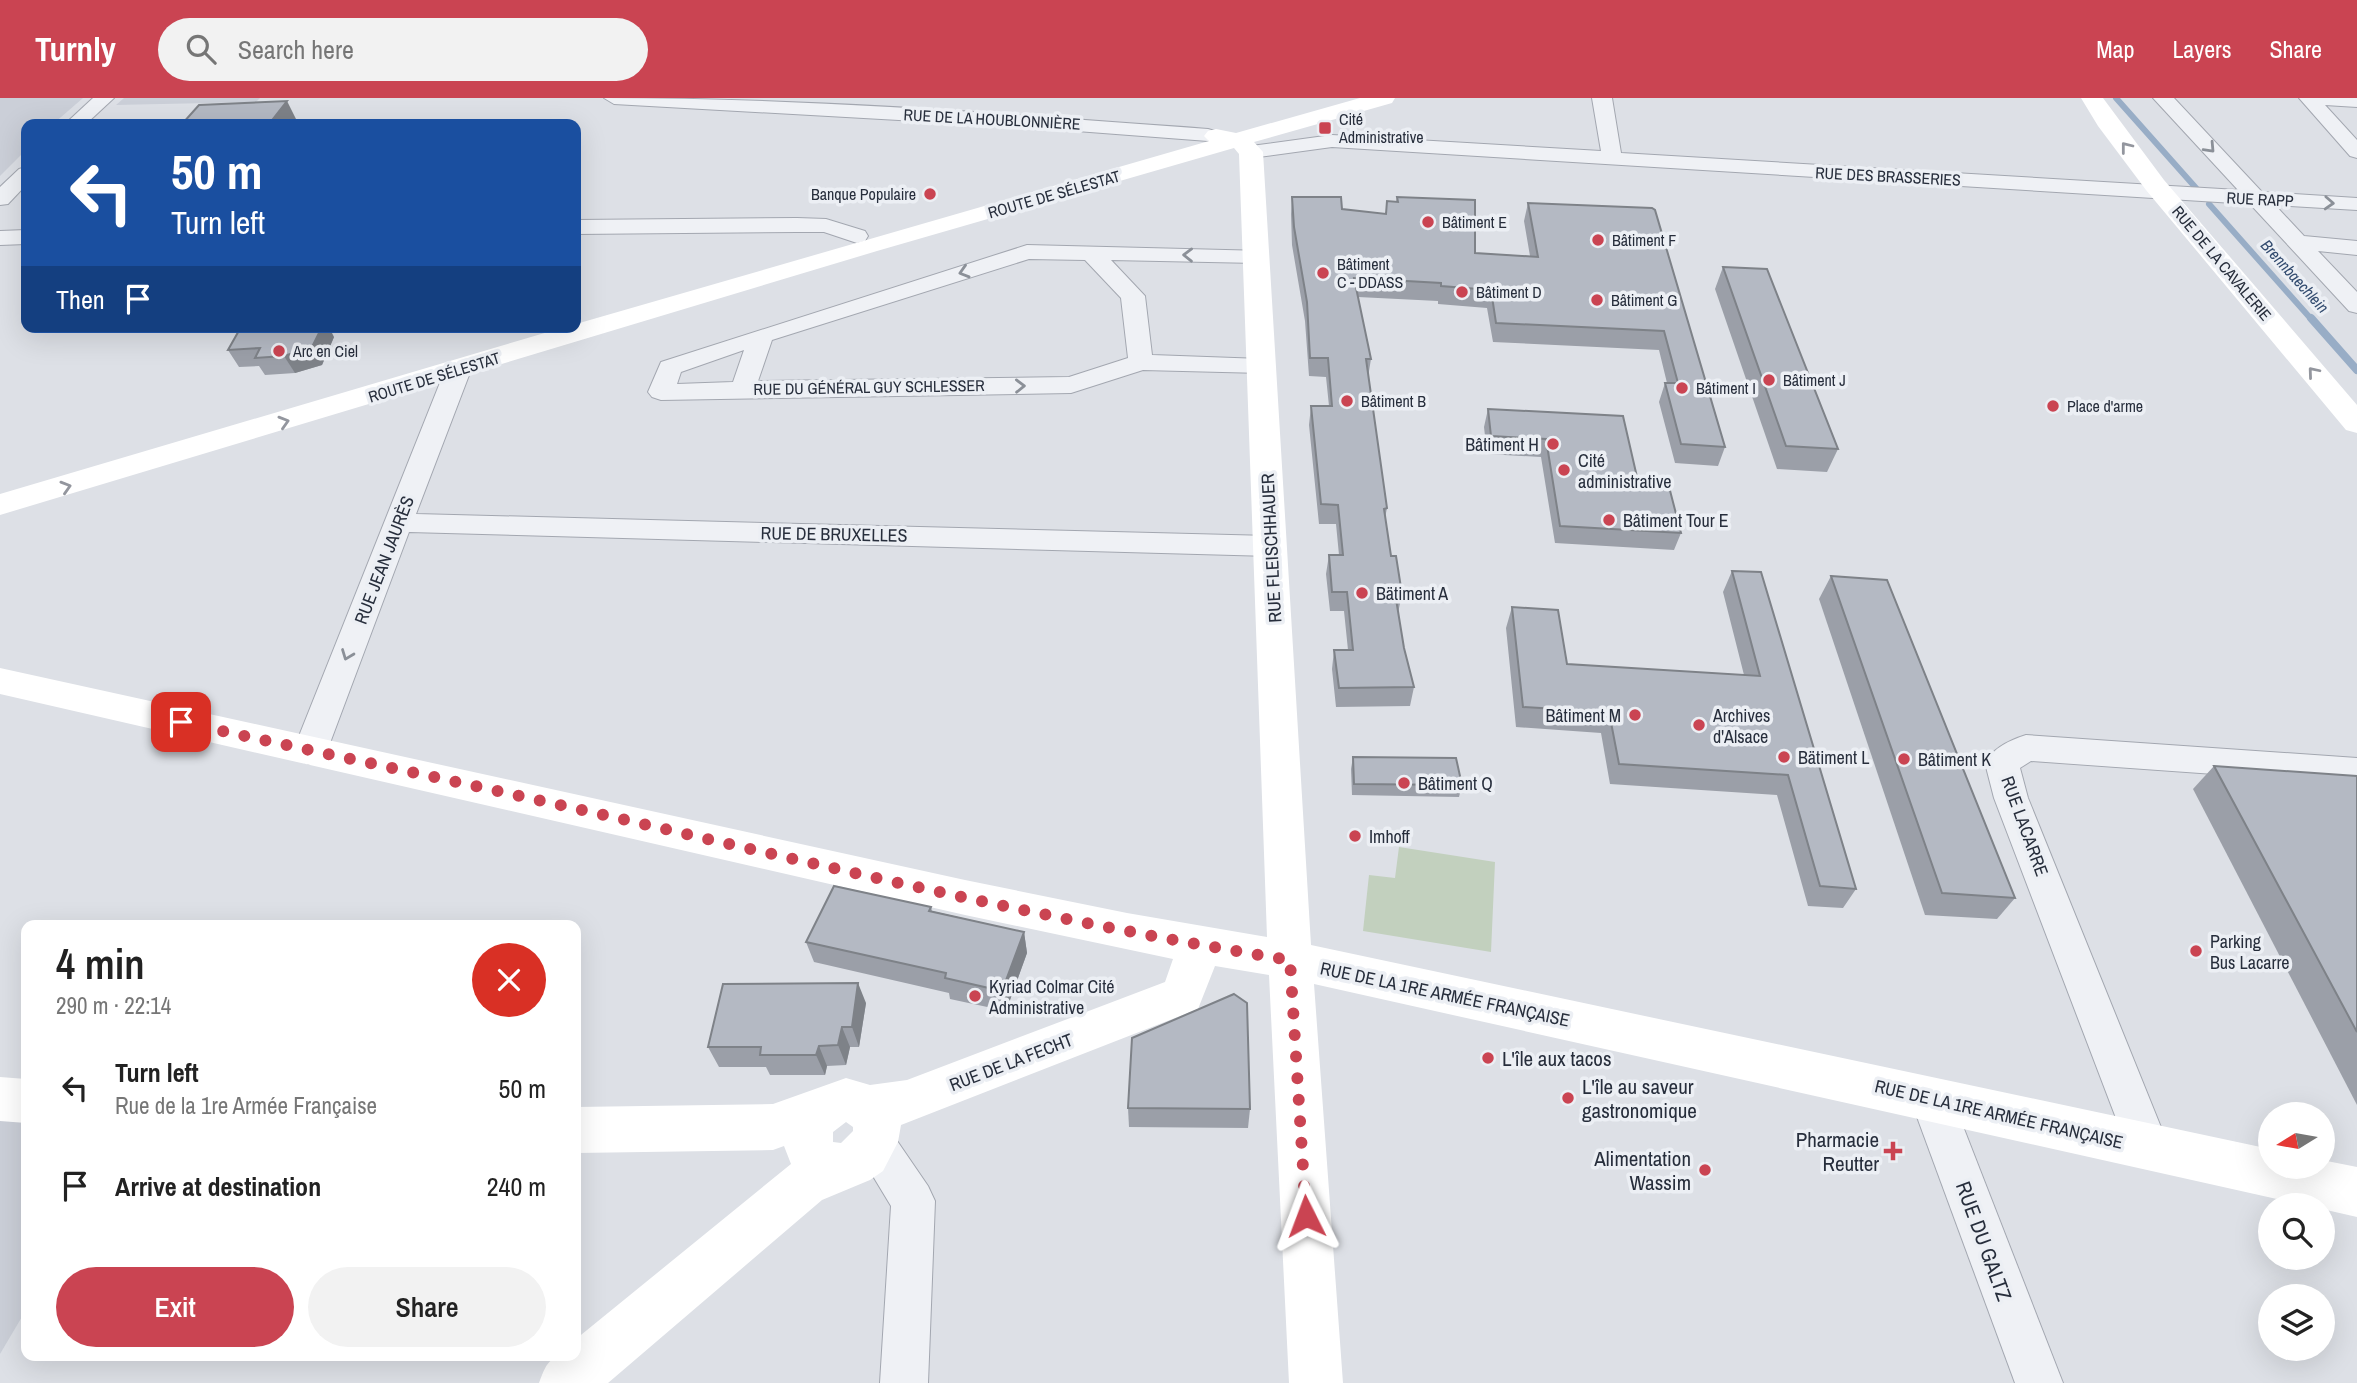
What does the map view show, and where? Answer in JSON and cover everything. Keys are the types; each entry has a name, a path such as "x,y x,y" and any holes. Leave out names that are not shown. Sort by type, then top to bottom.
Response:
{"main road":[{"name":"ROUTE DE SÉLESTAT","path":"581,331 863,241 1336,98"},
{"name":"ROUTE DE SÉLESTAT","path":"581,316 821,246 863,241 1245,147 1384,98"},
{"name":"RUE DE LA CAVALERIE","path":"2092,98 2106,121 2163,194 2357,424"},
{"name":"ROUTE DE SÉLESTAT","path":"1208,135 1245,147"},
{"name":"RUE FLEISCHHAUER","path":"1245,147 1257,256 1290,960 1316,1383"},
{"name":"ROUTE DE SÉLESTAT","path":"0,484 519,333"},
{"name":"ROUTE DE SÉLESTAT","path":"0,505 458,370 574,333"},
{"name":"RUE DE LA 1RE ARMÉE FRANÇAISE","path":"0,681 641,824 863,877 1200,946 1290,960 2357,1192"},
{"name":"RUE DE LA FECHT","path":"566,1383 839,1138 1182,995 1200,946"},
{"path":"0,1099 21,1101"},
{"path":"581,1130 839,1138"}],"street":[{"path":"81,119 104,98"},
{"name":"RUE DE LA HOUBLONNIÈRE","path":"614,98 779,103 1208,135"},
{"path":"1602,98 1612,160"},
{"path":"2163,98 2357,306"},
{"path":"2310,98 2357,101"},
{"path":"2310,98 2357,152"},
{"name":"RUE DES BRASSERIES","path":"1245,147 1332,141 2163,194"},
{"path":"2,196 21,178"},
{"name":"RUE RAPP","path":"2163,194 2357,204"},
{"path":"797,225 811,232 821,246"},
{"path":"581,227 826,226 863,241"},
{"path":"0,238 21,237"},
{"path":"2297,242 2357,248"},
{"path":"743,389 661,392 670,367 1027,252 1257,256"},
{"path":"1091,253 1133,296 1141,362"},
{"name":"RUE DU GÉNÉRAL GUY SCHLESSER","path":"761,336 743,389 1071,385 1141,362 1262,366"},
{"name":"RUE JEAN JAURÈS","path":"310,751 458,370"},
{"name":"RUE DE BRUXELLES","path":"398,523 1270,545"},
{"name":"RUE LACARRE","path":"2148,1147 2011,798 2002,763 2026,748 2357,771"},
{"name":"RUE DU GALTZ","path":"1931,1098 2039,1383"},
{"path":"839,1138 913,1201 904,1383"}],"shaded area":[{"path":"0,98 83,98 59,119 21,119 21,155 0,176"},
{"path":"124,98 260,98 256,102 116,105"},
{"path":"0,1107 21,1108 21,1318 0,1354"}],"green space":[{"path":"1399,847 1495,862 1491,952 1363,931 1369,875 1395,878"}],"building":[{"path":"287,101 273,119 186,119 199,105"},
{"path":"1292,197 1341,197 1342,209 1386,214 1387,201 1398,202 1397,197 1475,200 1475,253 1538,257 1528,203 1652,208 1655,210 1725,447 1681,444 1665,383 1678,383 1664,331 1496,323 1491,290 1441,286 1441,283 1354,278 1371,359 1366,359 1391,556 1396,556 1402,594 1395,593 1414,687 1339,688 1334,650 1353,650 1347,592 1332,592 1329,555 1343,555 1338,505 1321,504 1311,406 1332,406 1328,358 1310,358 1307,302 1294,227"},
{"path":"1723,267 1767,269 1838,449 1786,446"},
{"path":"238,333 319,333 312,347 284,356 255,358 260,348 228,350"},
{"path":"1488,409 1623,416 1637,477 1667,479 1681,533 1560,526 1546,439 1491,436"},
{"path":"1732,571 1761,572 1856,889 1820,886 1788,775 1619,764 1609,712 1523,707 1512,607 1558,610 1567,664 1760,676"},
{"path":"1831,576 1887,580 2015,898 1942,893"},
{"path":"1353,757 1456,758 1462,785 1354,784"},
{"path":"2214,766 2357,776 2357,1032"},
{"path":"834,886 931,907 929,911 1024,932 1002,991 945,978 946,973 806,942"},
{"path":"858,983 852,1027 842,1027 838,1045 819,1046 816,1055 760,1055 761,1047 708,1047 723,984"},
{"path":"1234,994 1247,1003 1250,1109 1128,1108 1132,1038"}],"waterway":[{"name":"Brennbaechlein","path":"2116,98 2196,188"},
{"name":"Brennbaechlein","path":"2209,204 2312,320"},
{"name":"Brennbaechlein","path":"2311,318 2357,370"}],"place":[{"name":"Cité Administrative","path":"1325,128"},
{"name":"Banque Populaire","path":"930,194"},
{"name":"Bâtiment E","path":"1428,222"},
{"name":"Bâtiment F","path":"1598,240"},
{"name":"Bâtiment C - DDASS","path":"1323,273"},
{"name":"Bâtiment D","path":"1462,292"},
{"name":"Bâtiment G","path":"1597,300"},
{"name":"Arc en Ciel","path":"279,351"},
{"name":"Bâtiment J","path":"1769,380"},
{"name":"Bâtiment I","path":"1682,388"},
{"name":"Bâtiment B","path":"1347,401"},
{"name":"Place d'arme","path":"2053,406"},
{"name":"Bâtiment H","path":"1553,444"},
{"name":"Cité administrative","path":"1564,470"},
{"name":"Bâtiment Tour E","path":"1609,520"},
{"name":"Bätiment A","path":"1362,593"},
{"name":"Bâtiment M","path":"1635,715"},
{"name":"Archives d'Alsace","path":"1699,725"},
{"name":"Bätiment L","path":"1784,757"},
{"name":"Bâtiment K","path":"1904,759"},
{"name":"Bâtiment Q","path":"1404,783"},
{"name":"Imhoff","path":"1355,836"},
{"name":"Parking Bus Lacarre","path":"2196,951"},
{"name":"Kyriad Colmar Cité Administrative","path":"975,996"},
{"name":"L'île aux tacos","path":"1488,1058"},
{"name":"L'île au saveur gastronomique","path":"1568,1098"},
{"name":"Pharmacie Reutter","path":"1893,1151"},
{"name":"Alimentation Wassim","path":"1705,1170"}],"route":[{"path":"181,722 641,824 863,877 1200,946 1290,960 1306,1216"}]}
